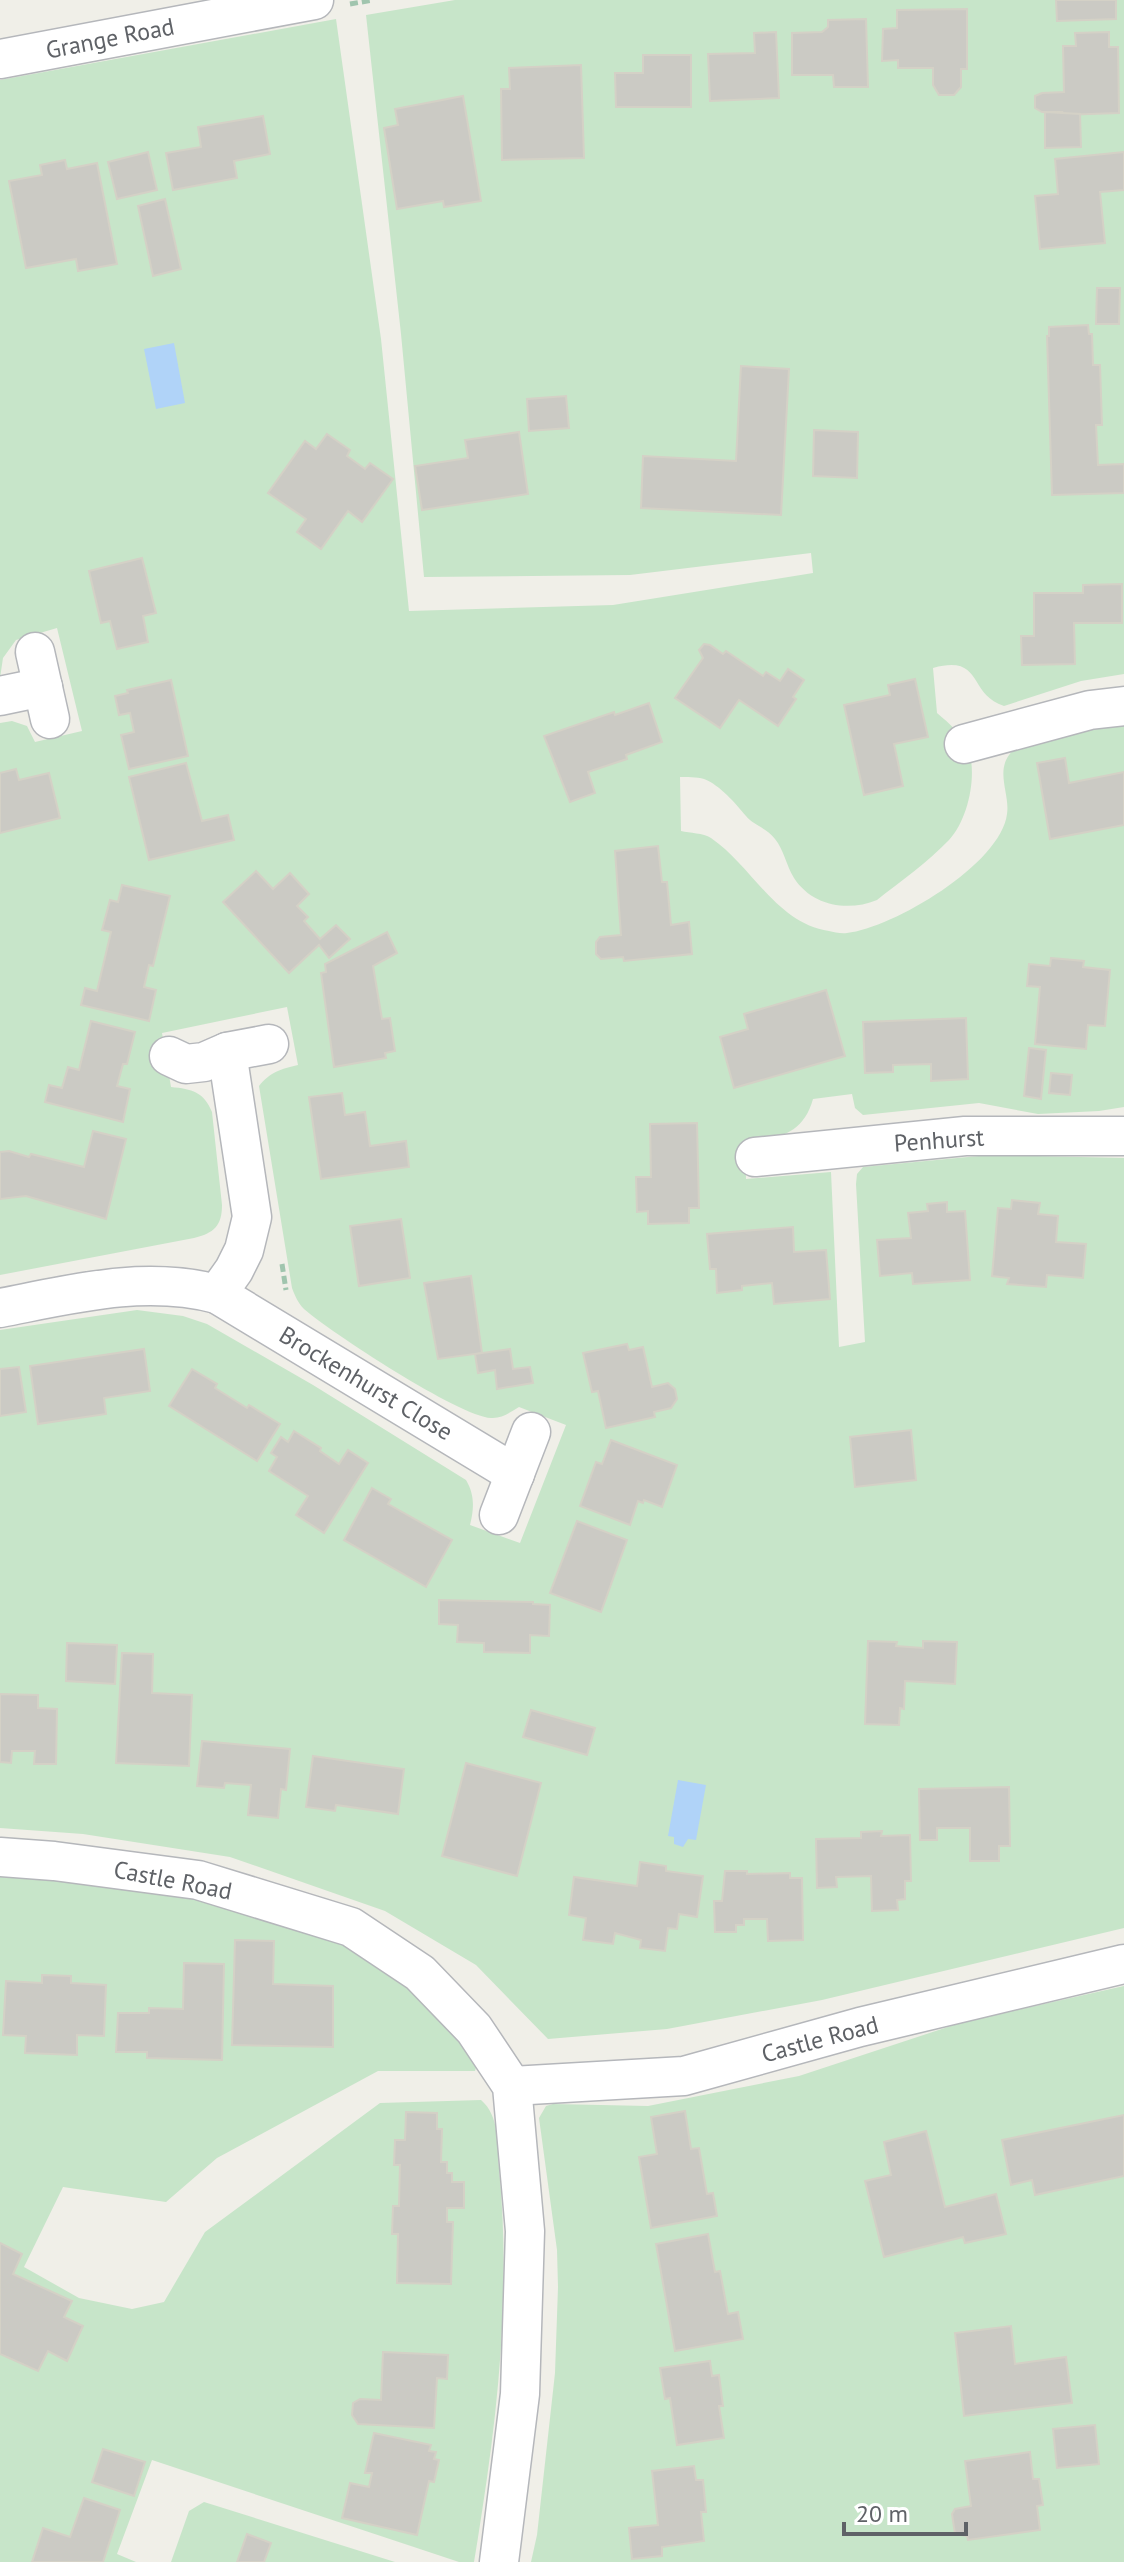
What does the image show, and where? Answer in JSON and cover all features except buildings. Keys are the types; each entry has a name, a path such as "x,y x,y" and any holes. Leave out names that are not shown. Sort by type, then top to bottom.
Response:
{"street":[{"name":"Grange Road","path":"0,59 314,0"},
{"path":"0,696 43,686"},
{"path":"964,744 1090,710 1124,706"},
{"path":"169,1056 186,1064 204,1062 227,1052 269,1044"},
{"path":"217,1294 244,1250 252,1217 227,1052"},
{"name":"Penhurst","path":"755,1157 965,1136 1124,1136"},
{"name":"Brockenhurst Close","path":"0,1308 112,1286 193,1287 217,1294 515,1474"},
{"path":"499,1515 531,1432"},
{"name":"Castle Road","path":"0,1857 198,1880 351,1927 420,1973 474,2029 512,2086 525,2231 520,2394 499,2562"},
{"name":"Castle Road","path":"512,2086 684,2076 860,2027 1124,1964"}],"green space":[{"path":"455,0 1124,0 1124,674 1081,681 1004,706 984,693 974,677 960,666 933,668 937,713 960,735 969,751 972,773 966,810 956,832 941,848 877,900 866,904 843,906 810,895 794,878 772,835 749,819 710,782 680,777 681,831 711,838 794,917 810,926 847,933 867,929 916,906 966,872 986,853 1000,833 1007,814 1003,777 1005,762 1018,747 1045,735 1124,722 1124,1107 1038,1114 979,1103 863,1115 855,1108 852,1094 813,1099 809,1111 796,1128 778,1137 745,1142 746,1179 831,1172 839,1347 865,1342 856,1184 857,1174 863,1167 989,1155 1124,1158 1124,1928 822,2000 667,2029 548,2039 476,1965 385,1911 230,1857 83,1834 0,1828 0,1330 137,1310 183,1316 207,1324 313,1385 466,1480 473,1502 470,1525 520,1543 566,1425 519,1407 491,1418 452,1404 366,1353 300,1304 292,1288 259,1086 276,1072 298,1065 287,1007 162,1033 171,1087 196,1093 212,1112 222,1205 216,1228 194,1238 0,1275 0,723 12,721 27,726 35,742 82,731 57,628 16,640 3,658 0,678 0,80 336,19 381,339 409,611 613,605 813,573 811,553 630,575 424,577 366,15"},
{"path":"0,1872 127,1882 347,1936 413,1982 478,2061 475,2071 378,2071 217,2158 166,2202 63,2187 24,2267 79,2298 132,2309 164,2302 205,2232 380,2103 481,2100 495,2122 504,2268 495,2415 474,2562 459,2562 152,2460 117,2554 136,2562 0,2562"},
{"path":"1124,1986 1124,2562 531,2562 537,2535 555,2373 558,2287 557,2250 539,2118 546,2106 648,2106 799,2076 963,2022"},
{"path":"204,2502 395,2562 171,2562 189,2511"}],"water":[{"path":"174,343 185,403 156,409 144,349"},
{"path":"678,1780 706,1785 696,1840 688,1839 683,1847 674,1844 674,1837 668,1836"}]}
